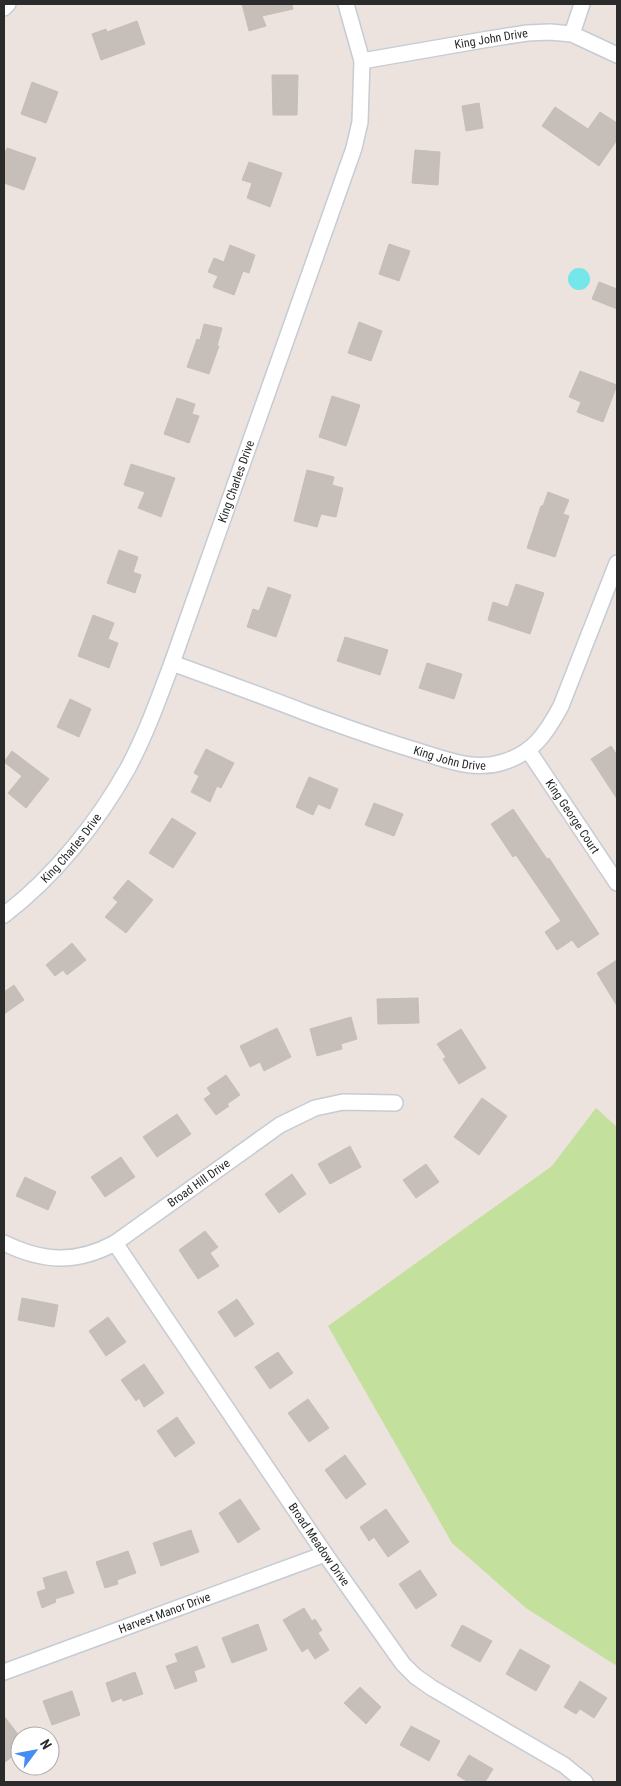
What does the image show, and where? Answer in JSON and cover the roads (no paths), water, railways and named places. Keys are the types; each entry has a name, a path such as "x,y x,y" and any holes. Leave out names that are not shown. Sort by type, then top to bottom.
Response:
{"street":[{"path":"4,8 8,4"},
{"name":"King Charles Drive","path":"4,914 58,866 105,804 128,768 147,727 172,663 354,148 360,122 362,61 346,4"},
{"path":"572,34 582,4"},
{"name":"King John Drive","path":"362,61 527,33 550,32 572,34 617,55"},
{"name":"King John Drive","path":"172,663 376,738 458,763 482,766 499,764 528,750 542,738 561,706 617,562"},
{"name":"King George Court","path":"528,750 617,883"},
{"name":"Broad Hill Drive","path":"4,1243 22,1252 46,1258 72,1258 102,1250 115,1243 280,1125 315,1108 342,1102 395,1103"},
{"name":"Broad Meadow Drive","path":"115,1243 392,1650 415,1676 564,1764 584,1782"},
{"name":"Harvest Manor Drive","path":"4,1672 325,1554"}],"water":[{"path":"579,268 589,275 590,279 583,289 579,290 569,283 568,279 575,269"}]}
